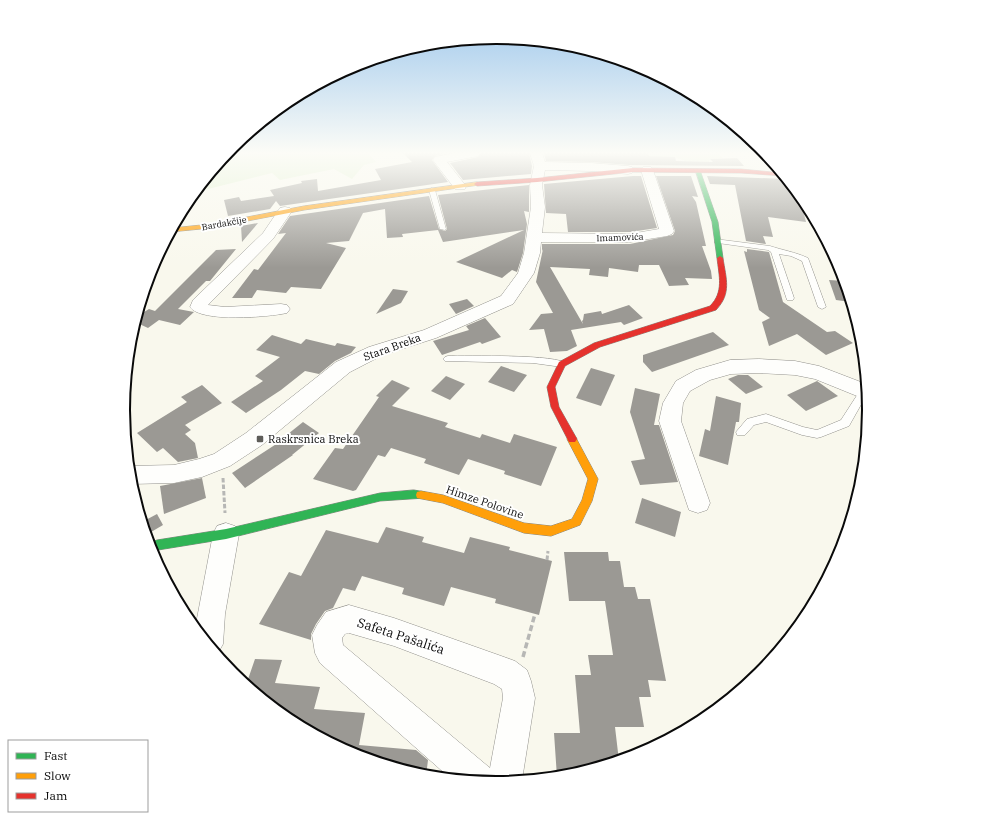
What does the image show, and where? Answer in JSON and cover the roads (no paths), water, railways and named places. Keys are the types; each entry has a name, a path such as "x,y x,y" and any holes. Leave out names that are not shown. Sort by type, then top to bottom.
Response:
{"street":[{"name":"Bardakčije","path":"178,229 211,226 285,211 423,191"},
{"name":"Stara Breka","path":"136,475 174,474 202,468 222,460 254,439 343,367 376,351 430,334 507,300 526,273 532,253 538,191"},
{"name":"Imamovića","path":"533,237 630,238 662,234 666,231 646,191"},
{"path":"562,364 597,346 713,308 720,302 724,293 718,241 715,222 704,191"},
{"path":"281,309 219,312 203,310 199,307 199,304 268,236 285,211"},
{"name":"Himze Polovine","path":"156,545 226,534 380,497 414,494 443,499 524,528 551,531 576,522 587,501 593,479 555,407 551,387 562,364"},
{"path":"698,503 670,422 673,403 683,386 703,375 723,369 760,366 795,368 819,373 861,385"},
{"path":"209,636 211,614 226,534"},
{"name":"Safeta Pašalića","path":"472,775 330,653 327,635 336,622 349,619 394,632 504,672 516,681 520,698 506,776"}],"lane":[{"path":"432,191 442,229"},
{"path":"718,241 770,248 774,251 793,254 805,260 822,307"},
{"path":"774,251 790,298"},
{"path":"448,360 533,360 562,364"},
{"path":"741,432 752,422 766,418 802,431 817,434 845,423 861,395"}],"place":[{"name":"Raskrsnica Breka","path":"260,439"}]}
